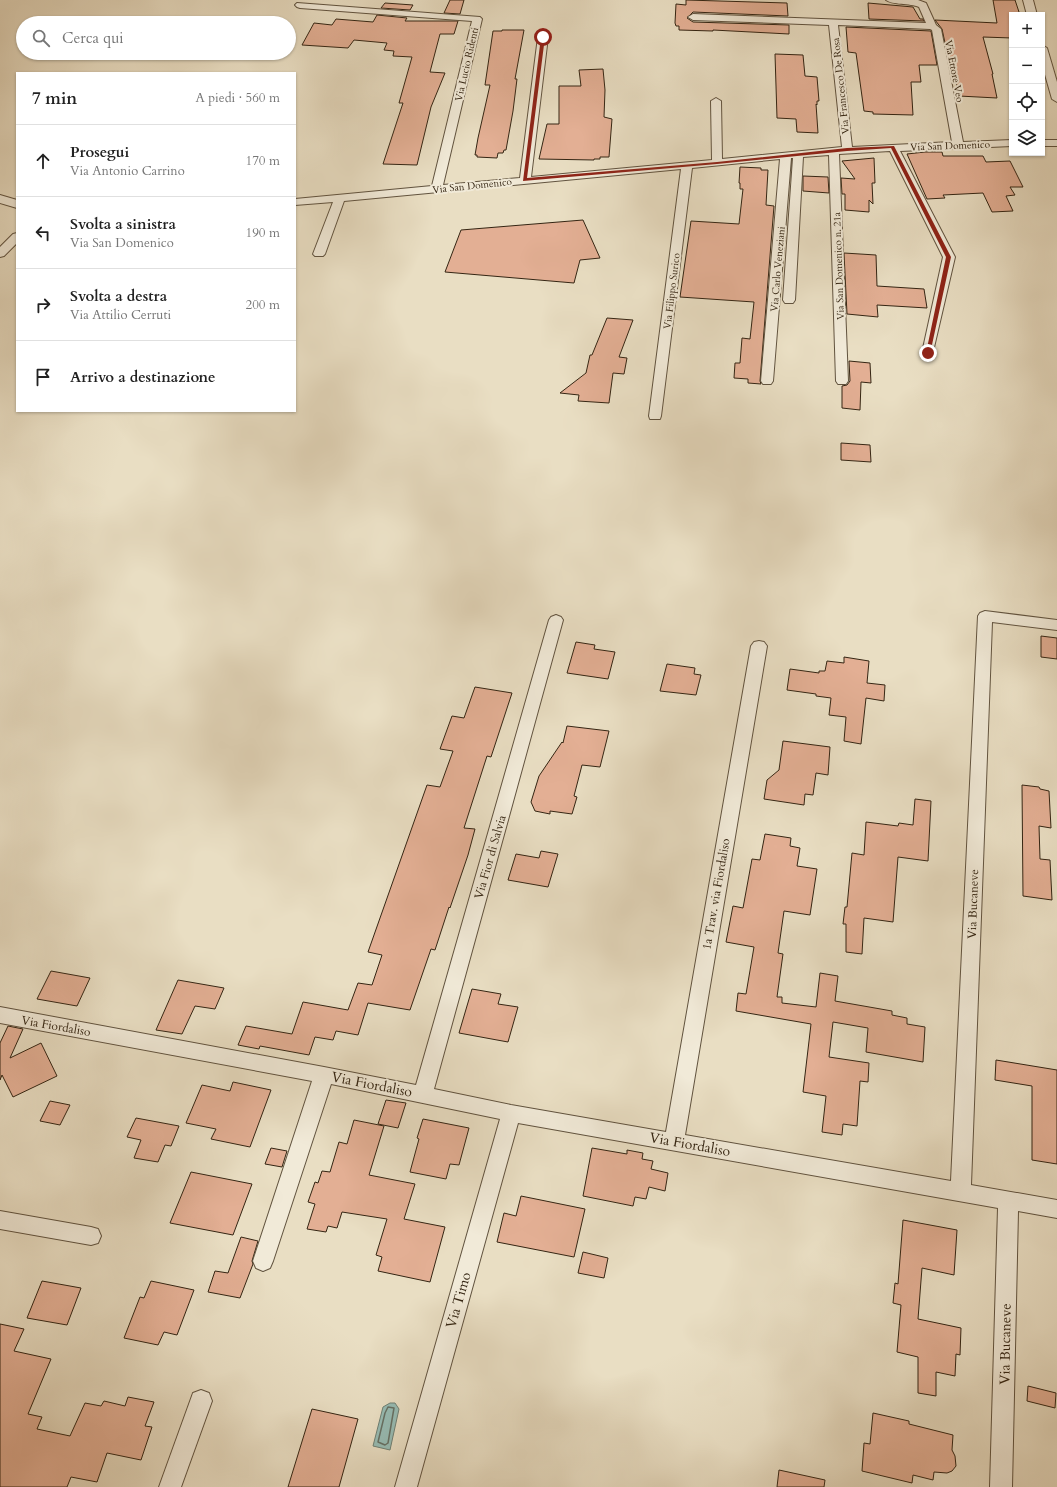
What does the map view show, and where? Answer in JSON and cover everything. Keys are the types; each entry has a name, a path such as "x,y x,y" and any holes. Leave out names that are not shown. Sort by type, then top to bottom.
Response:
{"street":[{"name":"Via Ettore Veo","path":"891,0 913,1 923,5 932,26 936,30 958,145"},
{"path":"1028,0 1031,12"},
{"name":"Via Lucio Ridenti","path":"300,5 477,19 437,189"},
{"path":"693,17 932,26"},
{"name":"Via Francesco De Rosa","path":"833,22 847,150"},
{"path":"525,180 543,37"},
{"path":"1045,58 1057,99"},
{"path":"716,101 717,163"},
{"path":"1045,143 1057,143"},
{"name":"Via San Domenico","path":"296,202 834,151 893,147 1009,144"},
{"path":"893,147 949,257 928,353"},
{"name":"Via San Domenico n. 21a","path":"834,151 842,381"},
{"path":"789,300 792,156"},
{"name":"Via Carlo Veneziani","path":"767,381 792,156"},
{"name":"Via Filippo Surico","path":"655,416 687,166"},
{"path":"0,199 16,204"},
{"path":"319,254 339,199"},
{"path":"0,254 16,236"},
{"name":"Via Bucaneve","path":"961,1192 985,616 1057,625"},
{"name":"Via Fior di Salvia","path":"423,1094 556,620"},
{"name":"1a Trav. via Fiordaliso","path":"674,1141 759,646"},
{"name":"Via Fiordaliso","path":"0,1015 324,1075 511,1113 1057,1209"},
{"name":"Via Fiordaliso","path":"263,1261 324,1075"},
{"name":"Via Timo","path":"406,1487 511,1113"},
{"name":"Via Bucaneve","path":"1001,1487 1008,1201"},
{"path":"0,1220 91,1236"},
{"path":"170,1487 200,1401"}],"water":[{"path":"390,1403 395,1403 399,1409 390,1450 373,1446 383,1407"}],"building":[{"path":"450,0 464,0 460,14 444,13"},
{"path":"686,0 787,3 788,16 693,12 687,18 693,22 789,25 789,34 713,30 679,30 679,26 676,26 675,23 676,4 686,5"},
{"path":"993,0 1015,0 1019,12 1009,12 1009,38 983,37 993,74 997,98 959,96 953,66 950,66 942,29 935,20 997,23"},
{"path":"385,3 413,5 410,10 381,8"},
{"path":"868,3 913,7 920,19 923,19 924,21 869,19"},
{"path":"377,15 407,18 405,21 458,21 454,34 440,34 430,72 445,73 431,107 417,165 383,164 403,103 399,103 412,57 393,56 394,51 384,50 387,43 354,40 348,48 302,45 314,23 332,25 336,19 373,22"},
{"path":"846,27 931,31 937,65 919,65 921,82 911,82 913,115 873,114 873,112 864,111 856,53 848,52"},
{"path":"524,30 515,79 517,79 513,111 506,150 504,150 503,153 498,153 497,158 477,157 477,155 475,155 478,138 490,85 485,85 493,31"},
{"path":"775,54 803,55 805,76 817,77 819,101 817,101 817,105 816,104 818,133 797,132 796,119 777,118"},
{"path":"603,69 605,90 604,117 612,119 609,157 600,157 600,159 594,160 539,159 547,124 559,124 559,86 581,86 579,70"},
{"path":"942,152 943,156 983,156 986,162 1010,161 1023,187 1010,187 1015,195 1006,196 1013,211 992,212 983,193 943,195 945,198 927,199 907,154"},
{"path":"874,158 875,183 872,183 873,204 869,200 869,212 845,210 845,194 842,194 841,178 855,179 842,161"},
{"path":"740,167 761,168 761,170 768,170 766,205 774,206 760,381 761,384 748,383 748,379 734,378 735,363 740,363 742,338 750,339 754,302 680,297 691,221 739,224 743,189 740,189 739,183"},
{"path":"803,176 828,177 829,193 803,191"},
{"path":"583,220 600,258 580,260 574,283 445,272 461,230"},
{"path":"844,253 876,255 877,286 924,289 927,308 877,305 878,317 847,314"},
{"path":"607,318 633,320 619,357 627,358 624,374 613,373 609,403 578,401 579,395 560,393 586,373 590,355 592,355"},
{"path":"849,361 870,363 871,383 861,382 860,410 842,408 842,386 847,385 850,381"},
{"path":"841,443 870,445 871,462 841,460"},
{"path":"1041,636 1057,638 1057,659 1041,657"},
{"path":"576,642 595,645 594,649 615,652 608,679 567,673"},
{"path":"844,657 869,661 867,683 885,685 884,701 866,698 861,744 844,741 846,717 829,715 831,698 816,696 816,694 787,690 790,669 819,673 819,671 825,671 827,661 844,663"},
{"path":"667,664 695,668 694,674 701,675 696,695 660,691"},
{"path":"475,687 512,693 491,757 487,756 464,828 475,829 468,855 435,950 431,949 410,1010 368,1003 358,1035 336,1031 333,1040 315,1037 309,1055 260,1046 259,1049 238,1045 246,1026 292,1034 303,1002 348,1010 358,983 372,985 382,955 368,952 427,785 440,787 453,751 440,749 452,716 464,718"},
{"path":"567,726 609,731 600,767 582,765 574,796 577,797 572,814 550,811 550,814 535,811 531,802 539,776 562,742 563,743"},
{"path":"783,741 830,747 828,775 816,773 813,795 805,794 804,805 764,799 767,780 779,770"},
{"path":"1022,785 1039,787 1040,789 1049,791 1051,828 1039,826 1040,859 1050,860 1052,900 1023,896"},
{"path":"915,799 931,801 928,861 898,857 893,922 864,918 862,954 846,952 846,924 843,924 845,907 847,907 852,853 864,855 866,822 898,826 899,823 913,825"},
{"path":"765,834 791,838 790,846 800,848 797,866 817,869 810,915 784,911 778,953 783,954 777,997 782,997 782,1003 816,1007 820,973 838,976 835,1001 892,1011 892,1015 907,1018 907,1024 925,1027 923,1062 866,1052 868,1028 833,1022 829,1057 869,1063 868,1082 860,1081 857,1126 843,1124 842,1135 822,1132 826,1096 803,1092 811,1024 736,1011 738,993 746,994 754,947 726,942 733,906 743,908 752,859 760,860"},
{"path":"541,851 558,854 548,887 508,880 516,854 539,858"},
{"path":"51,971 90,978 77,1006 37,999"},
{"path":"178,980 224,988 215,1009 195,1006 182,1034 156,1030"},
{"path":"472,989 501,994 498,1004 518,1007 508,1042 459,1033"},
{"path":"8,1026 23,1029 10,1058 41,1043 57,1076 13,1097 2,1075 0,1080 0,1043"},
{"path":"996,1060 1057,1070 1057,1164 1032,1160 1032,1086 995,1080"},
{"path":"233,1082 271,1090 250,1147 211,1139 216,1129 186,1123 202,1085 230,1091"},
{"path":"386,1100 406,1103 398,1128 378,1124"},
{"path":"50,1101 70,1105 60,1125 40,1121"},
{"path":"136,1118 179,1126 171,1146 165,1145 158,1162 134,1158 141,1140 127,1137"},
{"path":"423,1119 469,1128 459,1165 450,1164 446,1179 410,1172 419,1139 417,1138"},
{"path":"354,1120 384,1126 369,1175 415,1184 404,1219 445,1227 430,1282 378,1271 382,1257 376,1255 387,1219 342,1212 337,1228 328,1226 326,1232 307,1229 315,1204 308,1202 315,1182 318,1183 322,1171 330,1172 339,1142 347,1144"},
{"path":"271,1148 287,1151 282,1167 265,1164"},
{"path":"592,1148 627,1154 627,1150 643,1153 642,1159 653,1161 651,1169 668,1173 665,1191 649,1187 646,1199 635,1197 633,1206 583,1196"},
{"path":"191,1172 252,1184 233,1235 170,1223"},
{"path":"521,1196 585,1209 574,1257 497,1242 504,1213 516,1216"},
{"path":"903,1220 957,1230 954,1275 922,1268 918,1319 961,1328 960,1355 956,1354 955,1376 936,1372 936,1396 918,1393 918,1357 897,1352 901,1305 893,1303 895,1283 898,1284"},
{"path":"241,1237 258,1241 252,1261 253,1264 240,1298 208,1292 215,1271 228,1273"},
{"path":"583,1252 608,1258 604,1278 578,1273"},
{"path":"42,1281 81,1288 67,1325 27,1318"},
{"path":"151,1281 194,1290 177,1335 164,1332 158,1345 124,1338 140,1297 144,1298"},
{"path":"0,1324 24,1329 14,1351 51,1359 28,1414 42,1417 37,1429 70,1436 85,1403 101,1406 104,1401 125,1406 128,1397 154,1402 145,1426 152,1427 141,1460 107,1453 97,1482 71,1477 67,1487 0,1487"},
{"path":"1028,1386 1056,1393 1055,1408 1027,1401"},
{"path":"312,1409 358,1419 339,1487 288,1487"},
{"path":"873,1413 909,1421 909,1424 953,1435 952,1450 955,1456 956,1466 952,1471 947,1473 934,1472 933,1480 913,1475 912,1483 862,1471 864,1443 870,1444"},
{"path":"779,1470 825,1480 824,1487 777,1487"}],"route":[{"path":"543,37 525,180 893,147 949,257 928,353"}]}
